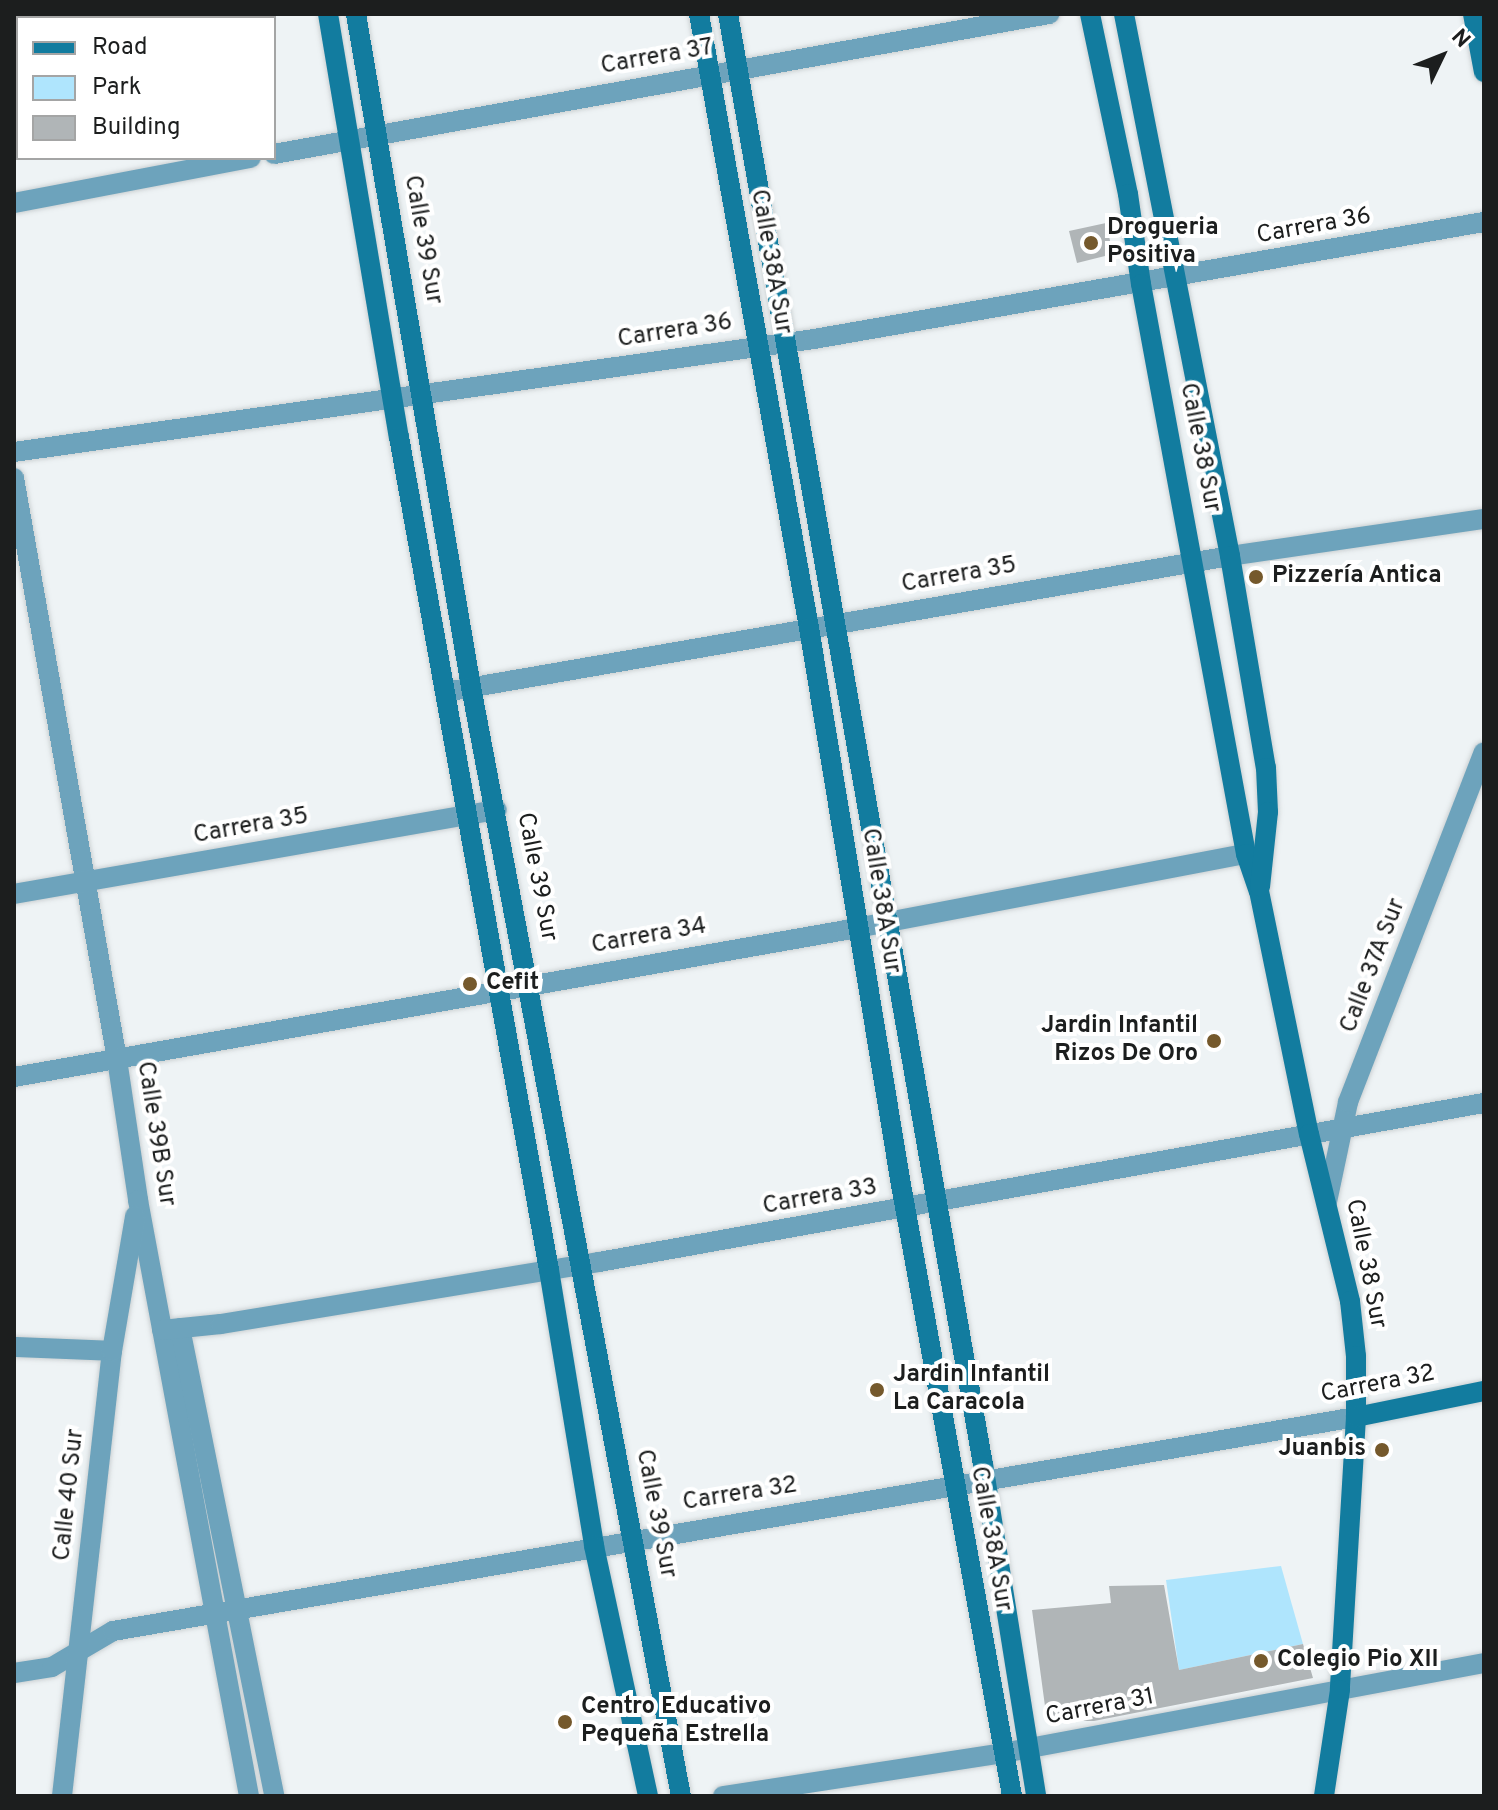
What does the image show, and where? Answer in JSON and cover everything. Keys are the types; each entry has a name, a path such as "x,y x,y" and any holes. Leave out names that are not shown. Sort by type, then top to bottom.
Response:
{"street":[{"path":"328,14 392,399 549,1270 594,1546 648,1796"},
{"name":"Calle 39 Sur","path":"356,14 424,397 471,687 497,810 681,1796"},
{"name":"Calle 38A Sur","path":"699,14 809,628 905,1210 1012,1796"},
{"name":"Calle 38A Sur","path":"728,14 986,1481 1036,1796"},
{"name":"Carrera 37","path":"276,154 1049,14"},
{"name":"Calle 38 Sur","path":"1090,14 1128,194 1141,284 1246,854 1259,891 1309,1134 1350,1301 1356,1356 1356,1417 1340,1690 1324,1796"},
{"name":"Calle 38 Sur","path":"1124,14 1230,556 1266,768 1268,812 1259,891"},
{"path":"1473,14 1484,72"},
{"path":"14,203 240,160"},
{"name":"Carrera 36","path":"14,452 424,397 785,342 1177,278 1484,222"},
{"name":"Calle 39B Sur","path":"14,478 117,1059 138,1200 236,1610 274,1796"},
{"name":"Carrera 35","path":"445,692 1230,556 1484,519"},
{"name":"Calle 37A Sur","path":"1327,1202 1341,1127 1484,752"},
{"name":"Carrera 35","path":"14,894 497,810"},
{"name":"Carrera 34","path":"14,1077 887,922 1246,854"},
{"name":"Carrera 33","path":"171,1329 582,1265 905,1210 1484,1103"},
{"name":"Calle 40 Sur","path":"62,1796 112,1351 138,1200"},
{"name":"Calle 39B Sur","path":"171,1329 215,1614 249,1796"},
{"path":"14,1347 112,1351"},
{"name":"Carrera 32","path":"14,1673 52,1667 113,1631 633,1539 1356,1417 1484,1391"},
{"name":"Carrera 31","path":"723,1796 1003,1753 1484,1663"}],"green space":[{"path":"1281,1566 1303,1644 1179,1670 1166,1580"}],"building":[{"name":"Drogueria Positiva","path":"1106,223 1113,254 1077,263 1069,231"},
{"path":"1164,1585 1179,1670 1303,1644 1313,1678 1094,1721 1047,1721 1032,1610 1111,1603 1109,1586"}],"place":[{"name":"Drogueria Positiva","path":"1091,243"},
{"name":"Pizzería Antica","path":"1256,577"},
{"name":"Cefit","path":"470,984"},
{"name":"Jardin Infantil Rizos De Oro","path":"1214,1041"},
{"name":"Jardin Infantil La Caracola","path":"877,1390"},
{"name":"Juanbis","path":"1382,1450"},
{"name":"Colegio Pio XII","path":"1261,1661"},
{"name":"Centro Educativo Pequeña Estrella","path":"565,1722"}]}
